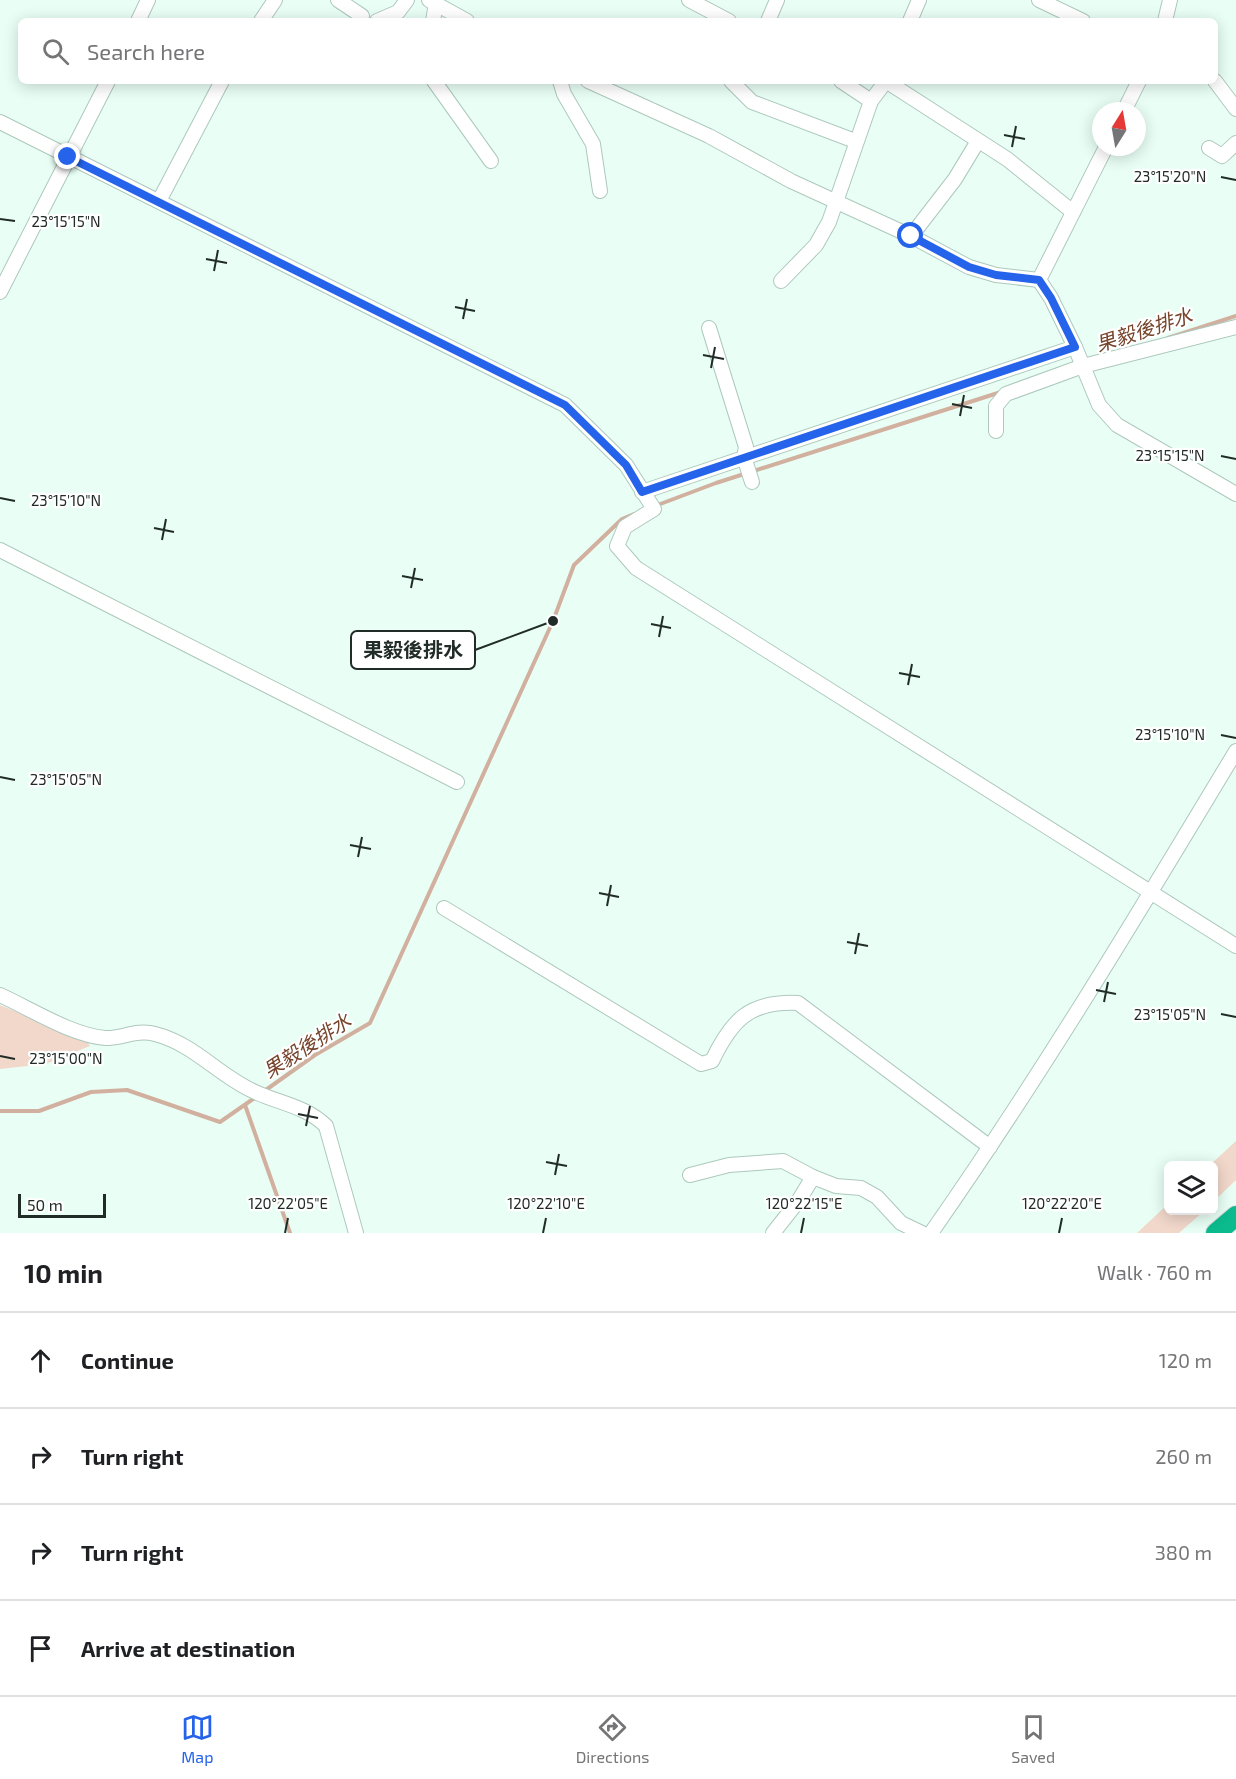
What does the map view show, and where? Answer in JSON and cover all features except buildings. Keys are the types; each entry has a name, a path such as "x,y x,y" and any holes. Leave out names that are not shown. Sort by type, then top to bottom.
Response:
{"highway":[{"path":"1216,1233 1236,1216"}],"street":[{"path":"139,18 148,0"},
{"path":"263,18 275,0"},
{"path":"338,0 362,16"},
{"path":"384,18 398,12 407,0"},
{"path":"689,0 723,18"},
{"path":"769,18 777,0"},
{"path":"911,18 919,0"},
{"path":"1039,0 1077,18"},
{"path":"1166,18 1170,0"},
{"path":"434,18 432,2 453,5 464,18"},
{"path":"0,292 106,84"},
{"path":"159,201 221,84"},
{"path":"436,84 491,162"},
{"path":"561,84 564,94 593,144 600,191"},
{"path":"595,84 709,136 791,181 911,236 969,267 996,275 1039,280 1051,298 1075,347 1099,405 1118,425 1236,494"},
{"path":"733,84 752,102 855,141"},
{"path":"846,84 871,101"},
{"path":"781,281 816,245 829,222 855,141 871,101 884,84"},
{"path":"891,84 1007,159 1073,212"},
{"path":"1128,102 1138,84"},
{"path":"1217,84 1236,109"},
{"path":"0,122 565,405 626,465 654,509 625,527 617,546 636,568 1236,946"},
{"path":"911,236 955,180 978,141"},
{"path":"1209,148 1222,156 1236,143"},
{"path":"1039,280 1101,156"},
{"path":"996,431 996,406 1006,394 1083,366 1236,327"},
{"path":"709,328 746,447 744,457 752,482"},
{"path":"642,492 1075,347"},
{"path":"0,550 457,782"},
{"path":"931,1233 990,1147 1151,893 1236,751"},
{"path":"444,908 701,1064 712,1061 724,1035 734,1023 756,1007 778,1002 798,1003 990,1147"},
{"path":"0,995 86,1034 108,1038 127,1032 154,1033 189,1048 231,1081 315,1115 326,1126 356,1233"},
{"path":"690,1175 729,1165 783,1161 813,1178 836,1186 861,1188 869,1192 894,1212 901,1223 922,1233"},
{"path":"773,1233 800,1200 813,1178"}],"shaded area":[{"path":"0,1005 87,1041 90,1046 46,1064 0,1069"},
{"path":"1236,1141 1236,1180 1218,1197 1218,1161 1214,1161"},
{"path":"1164,1208 1164,1215 1199,1215 1179,1233 1137,1233"}],"waterway":[{"name":"果毅後排水","path":"1168,338 1236,316"},
{"name":"果毅後排水","path":"655,506 716,483 1001,392"},
{"name":"果毅後排水","path":"263,1092 315,1055 370,1023 553,621 574,565 622,519 634,514"},
{"name":"果毅後排水","path":"0,1111 39,1111 91,1092 127,1090 220,1122 256,1097"},
{"path":"245,1105 290,1233"}],"place":[{"name":"果毅後排水","path":"553,621"}],"route":[{"path":"68,157 565,405 626,465 642,492 818,431 1075,347 1051,298 1039,280 996,275 969,267 911,236"}]}
